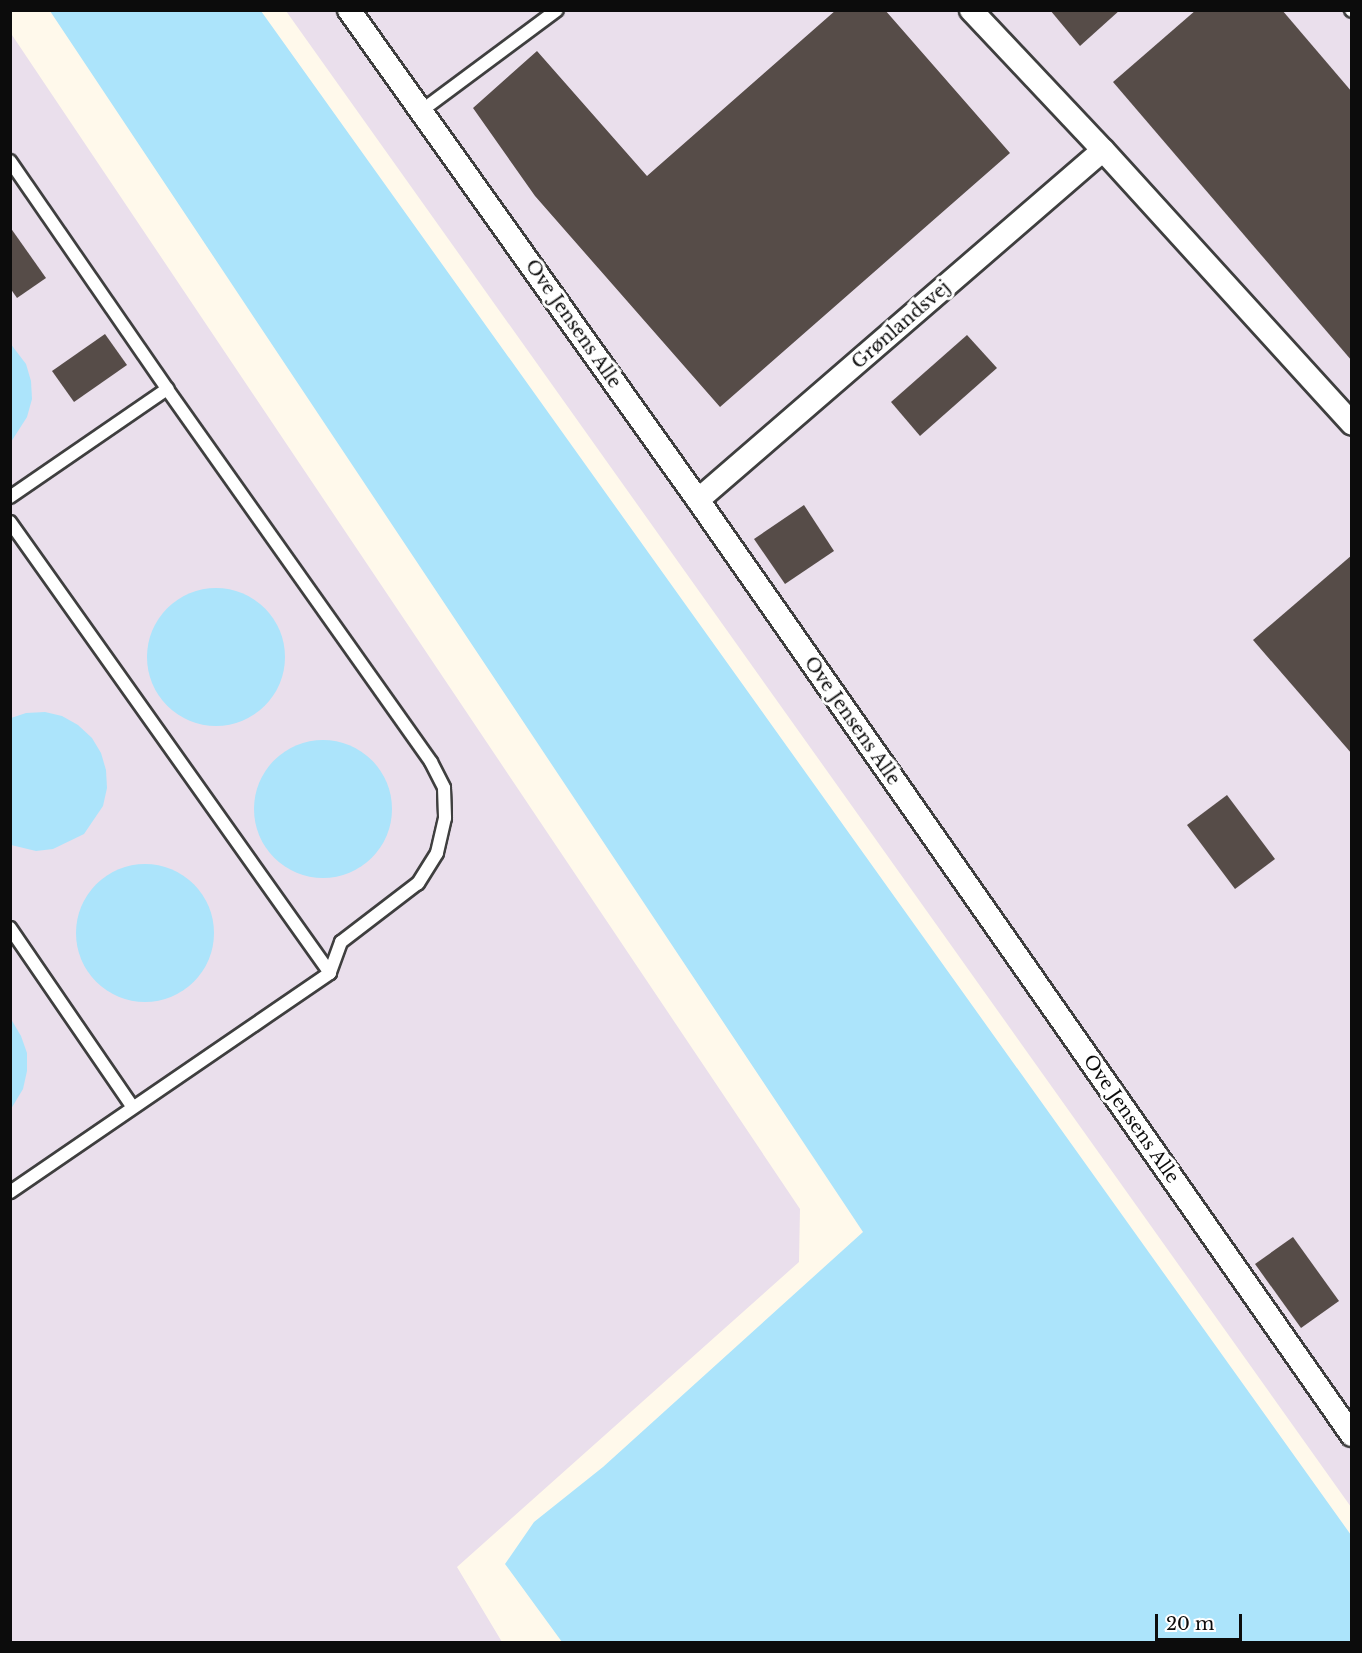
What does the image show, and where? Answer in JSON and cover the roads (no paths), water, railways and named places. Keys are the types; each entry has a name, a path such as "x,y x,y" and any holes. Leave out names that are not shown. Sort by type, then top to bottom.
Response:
{"street":[{"name":"Ove Jensens Alle","path":"349,10 698,500 1352,1435"},
{"path":"971,10 1103,150 1352,424"},
{"name":"Grønlandsvej","path":"698,500 1103,150"}],"lane":[{"path":"422,111 557,10"},
{"path":"10,161 166,389 431,762 444,788 445,818 437,853 418,884 341,942 330,972 10,1192"},
{"path":"10,497 166,389"},
{"path":"10,522 330,972"},
{"path":"10,928 132,1106"}],"water":[{"path":"50,11 261,11 1351,1535 1351,1642 562,1642 505,1564 534,1522 603,1467 863,1232"},
{"path":"10,343 26,364 31,381 32,399 27,417 11,442"},
{"path":"216,588 242,593 265,608 280,631 285,657 280,683 265,706 242,721 216,726 190,721 167,706 152,683 147,657 152,631 167,608 190,593"},
{"path":"45,712 62,716 78,725 92,738 101,753 106,770 107,788 103,806 84,834 53,849 36,851 11,845 11,718 26,713"},
{"path":"323,740 349,745 372,760 387,783 392,809 387,835 372,858 349,873 323,878 297,873 274,858 259,835 254,809 259,783 274,760 297,745"},
{"path":"145,864 171,869 194,884 209,907 214,933 209,959 194,982 171,997 145,1002 119,997 96,982 81,959 76,933 81,907 96,884 119,869"},
{"path":"11,1019 21,1036 27,1053 27,1071 23,1089 11,1109"}]}
